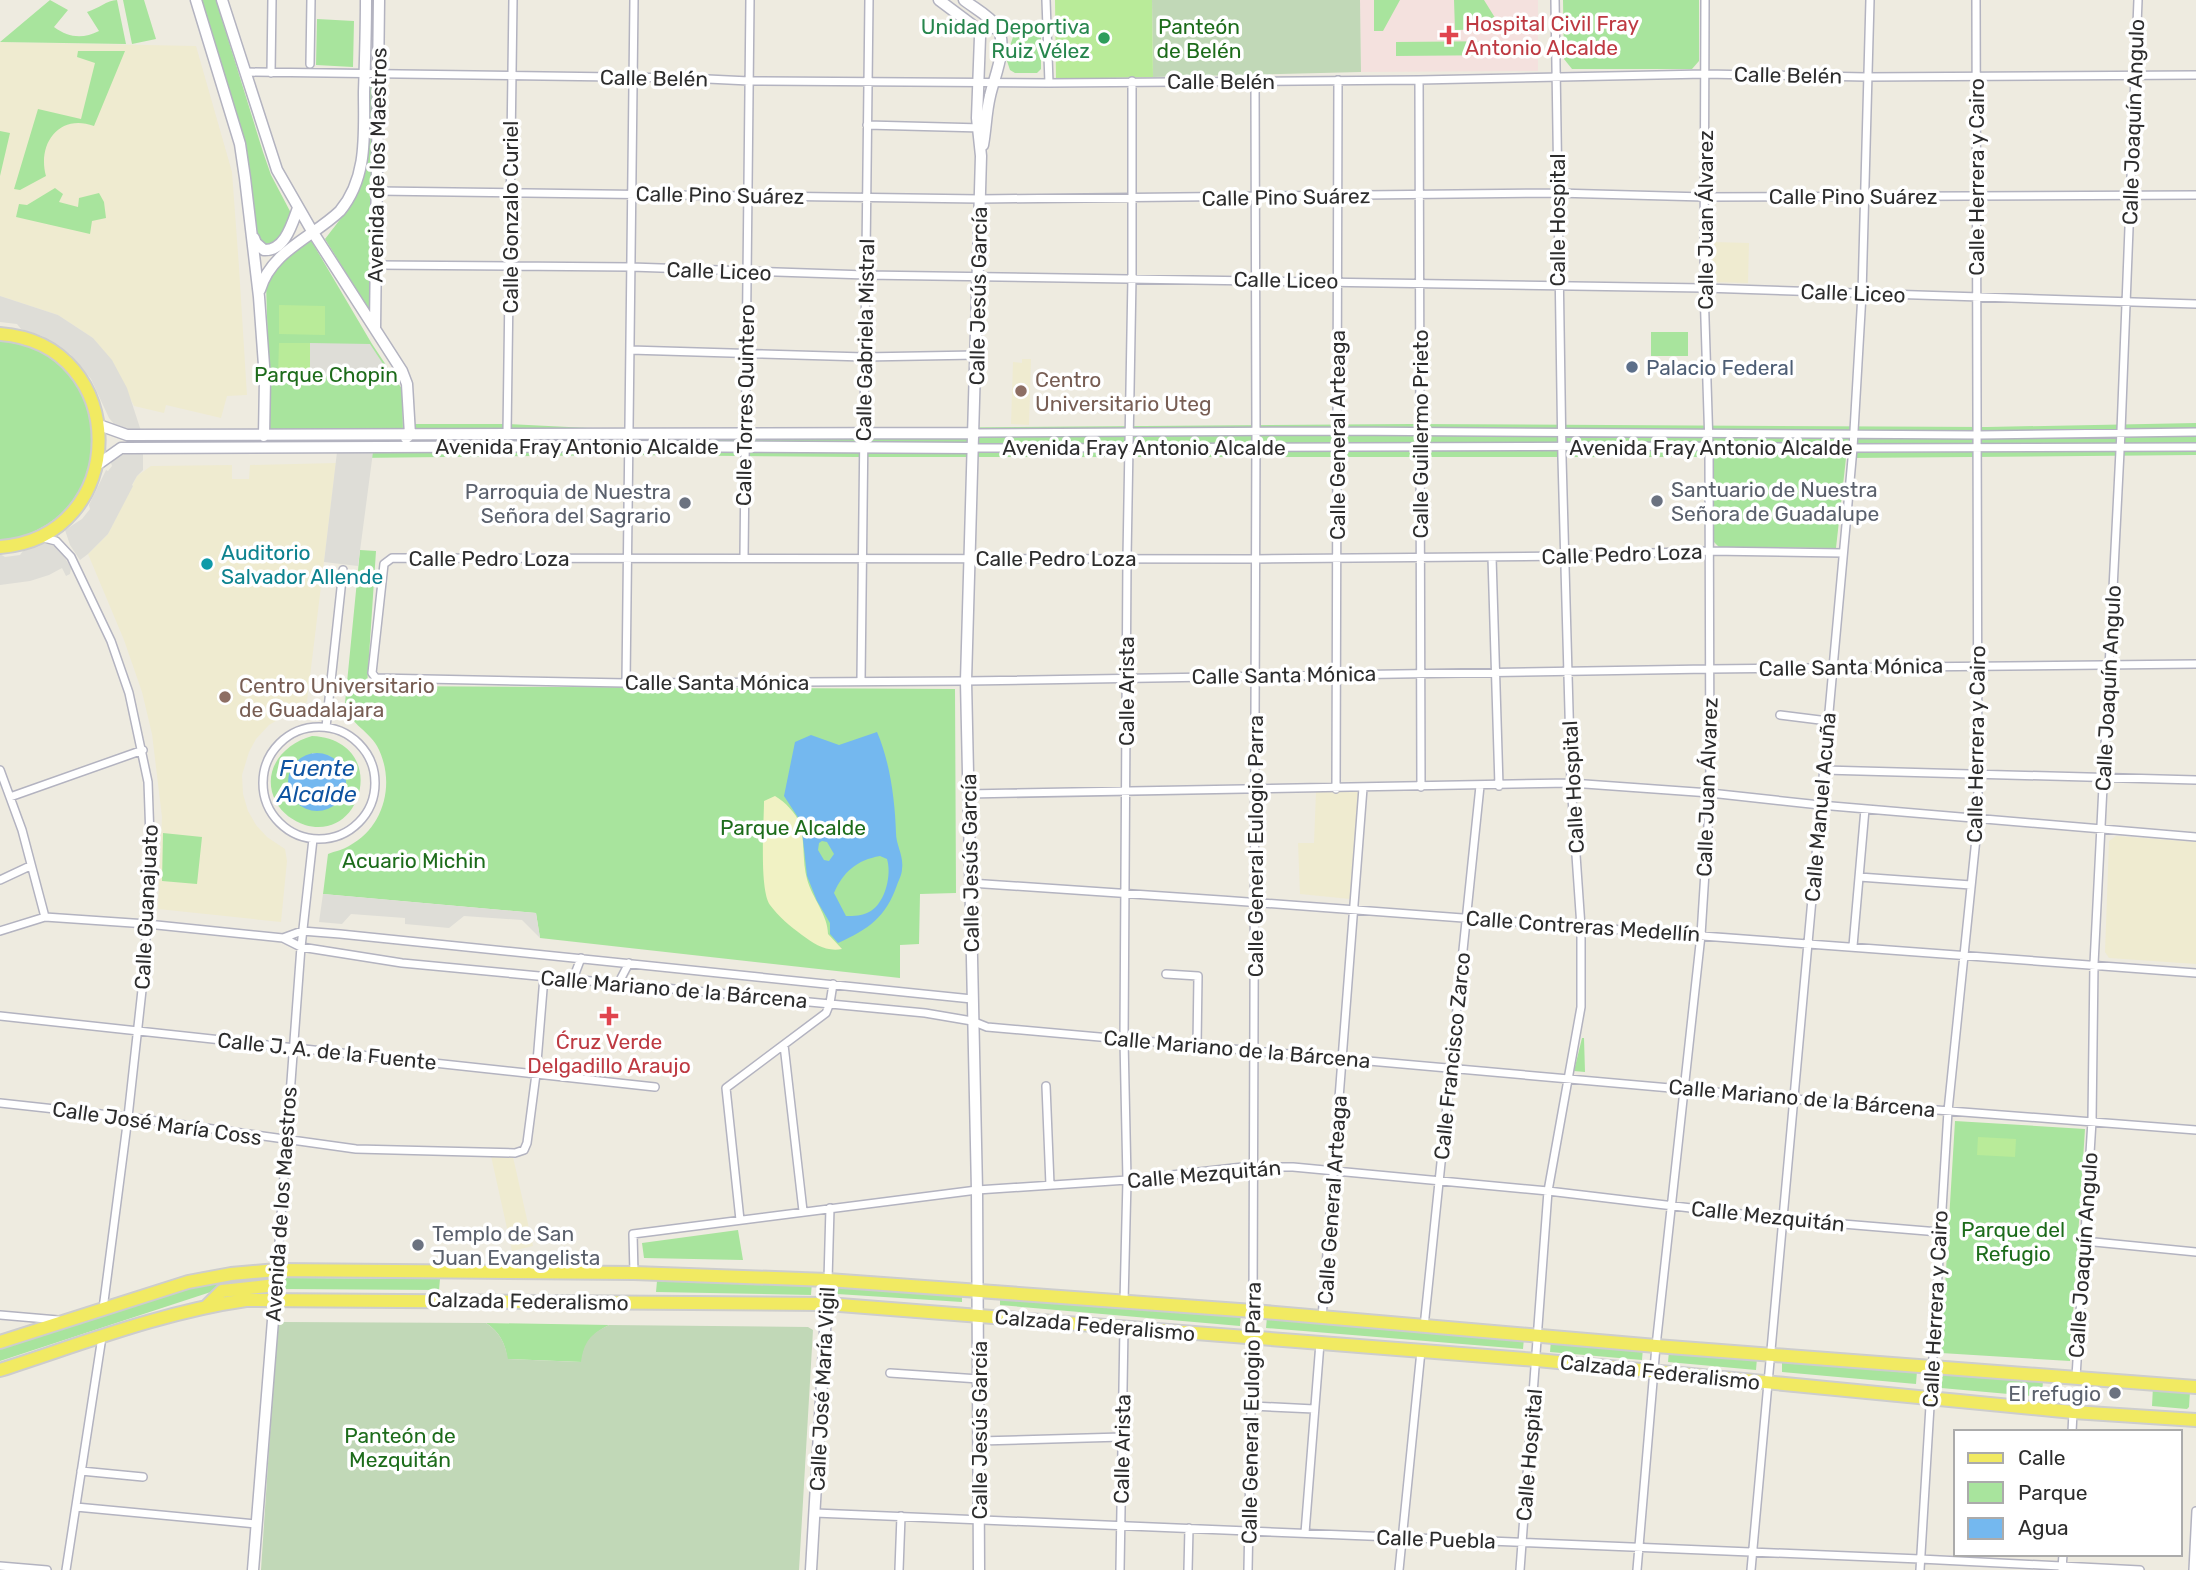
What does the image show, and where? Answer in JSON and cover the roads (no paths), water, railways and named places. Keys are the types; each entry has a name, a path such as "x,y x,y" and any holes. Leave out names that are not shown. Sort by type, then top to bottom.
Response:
{"main road":[{"path":"0,334 33,340 58,354 75,370 89,391 99,425 100,446 89,489 77,508 63,522 40,537 0,547"},
{"name":"Calzada Federalismo","path":"0,1342 188,1282 231,1274 277,1270 634,1273 828,1280 1124,1301 1656,1346 2196,1387"},
{"name":"Calzada Federalismo","path":"0,1370 163,1317 275,1292 827,1304 1536,1360 2073,1412 2196,1420"}],"street":[{"path":"196,0 240,144 259,296 264,436"},
{"path":"222,0 276,170 407,384 410,435 402,441 324,442 317,446"},
{"path":"271,73 272,0"},
{"path":"310,64 311,0"},
{"name":"Avenida de los Maestros","path":"259,296 269,270 312,231 340,211 348,202 359,178 364,151 366,0"},
{"name":"Avenida de los Maestros","path":"376,330 379,0"},
{"name":"Calle Gonzalo Curiel","path":"507,434 513,0"},
{"path":"626,682 634,0"},
{"name":"Calle Torres Quintero","path":"744,558 750,0"},
{"name":"Calle Gabriela Mistral","path":"861,680 869,0"},
{"path":"939,0 979,30 1046,27"},
{"path":"964,0 992,21 999,30"},
{"path":"1046,0 1049,83"},
{"name":"Calle Hospital","path":"1520,1570 1548,1191 1567,1077 1580,1021 1581,927 1571,783 1561,432 1555,0"},
{"name":"Calle Juan Álvarez","path":"1637,1570 1656,1346 1701,935 1710,793 1709,432 1704,288 1705,0"},
{"name":"Calle Manuel Acuña","path":"1751,1570 1853,448 1862,293 1870,0"},
{"name":"Calle Herrera y Cairo","path":"1920,1570 1948,1111 1978,819 1976,0"},
{"name":"Calle Joaquín Angulo","path":"2076,1377 2092,1121 2094,964 2121,431 2138,0"},
{"name":"Calle Jesús García","path":"979,30 982,128 966,681 977,1190 979,1570"},
{"name":"Calle Jesús García","path":"982,128 995,82 1001,47 999,30"},
{"name":"Calle Belén","path":"245,72 749,81 1049,83 1705,74 1866,77 2196,75"},
{"name":"Calle General Arteaga","path":"1336,789 1338,80"},
{"name":"Calle Guillermo Prieto","path":"1419,80 1421,787"},
{"name":"Calle Arista","path":"1124,1301 1127,1180 1124,1040 1132,81"},
{"name":"Calle General Eulogio Parra","path":"1248,1570 1254,1167 1255,81"},
{"path":"867,125 982,128"},
{"name":"Calle Pino Suárez","path":"377,191 980,199 1557,193 1704,197 2196,195"},
{"path":"251,231 260,248 273,250 291,228 298,208"},
{"name":"Calle Liceo","path":"376,265 631,267 866,275 1132,277 1704,288 2196,304"},
{"path":"630,350 864,357 976,355"},
{"name":"Avenida Fray Antonio Alcalde","path":"99,425 127,435 507,434 629,440"},
{"name":"Avenida Fray Antonio Alcalde","path":"745,441 864,434 1256,431 1979,435 2196,432"},
{"name":"Avenida Fray Antonio Alcalde","path":"97,465 121,448 629,440 974,448 2196,447"},
{"name":"Calle Guanajuato","path":"40,537 56,541 66,549 82,576 111,641 143,750 148,782 151,866 147,924 128,1117 103,1309"},
{"name":"Calle Pedro Loza","path":"373,677 384,564 387,559 1256,559 1565,556 1709,551 1843,553"},
{"path":"1492,557 1499,786"},
{"path":"326,727 344,570"},
{"name":"Calle Santa Mónica","path":"373,677 626,682 966,681 2196,664"},
{"path":"1780,715 1828,721"},
{"path":"308,727 326,727 357,741 368,755 374,772 375,789 370,806 360,821 347,832 330,838 313,839 296,834 281,825 270,811 264,794 263,776 268,759 284,739 308,727"},
{"path":"10,797 143,750"},
{"path":"1824,770 2196,780"},
{"path":"0,771 45,917"},
{"path":"968,794 1571,783 2196,836"},
{"name":"Calle Francisco Zarco","path":"1424,1327 1480,786"},
{"name":"Calle General Arteaga","path":"1322,1318 1363,788"},
{"path":"1853,946 1865,809"},
{"name":"Avenida de los Maestros","path":"253,1570 302,931 313,839"},
{"path":"0,880 30,866"},
{"path":"1859,877 1971,885"},
{"name":"Calle Contreras Medellín","path":"970,883 1964,953 2196,973"},
{"name":"Calle Mariano de la Bárcena","path":"0,931 45,917 147,924 283,938 301,947 402,963 925,1013 972,1021 987,1027 1794,1098 2196,1130"},
{"name":"Calle Mariano de la Bárcena","path":"283,938 302,931 972,999"},
{"path":"573,979 581,958"},
{"path":"618,984 629,963"},
{"path":"1166,974 1198,976 1197,1046"},
{"path":"536,1074 544,977"},
{"path":"740,1220 726,1091 826,1013 832,984"},
{"name":"Calle J. A. de la Fuente","path":"0,1016 655,1087"},
{"path":"784,1045 803,1211"},
{"name":"Calle José María Coss","path":"0,1103 128,1117 356,1149 515,1153 524,1150 527,1143 536,1074"},
{"path":"1046,1086 1050,1185"},
{"name":"Calle Mezquitán","path":"634,1273 634,1234 977,1190 1127,1180 1254,1167 1334,1170 1548,1191 1783,1219 1939,1232"},
{"name":"Calle José María Vigil","path":"811,1570 830,1208"},
{"path":"2084,1241 2196,1252"},
{"path":"0,1315 66,1320"},
{"name":"Calle Arista","path":"1120,1570 1124,1327"},
{"path":"66,1570 102,1337"},
{"path":"1306,1533 1320,1343"},
{"path":"1399,1570 1422,1351"},
{"path":"890,1373 979,1379"},
{"path":"1252,1406 1314,1409"},
{"path":"2072,1430 2073,1412"},
{"path":"979,1441 1122,1437"},
{"path":"81,1471 143,1477"},
{"path":"76,1507 257,1524"},
{"path":"2193,1570 2196,1511"},
{"name":"Calle Puebla","path":"815,1513 2140,1570"},
{"path":"899,1570 901,1516"},
{"path":"1188,1570 1189,1528"},
{"path":"0,1566 47,1570"}],"water":[{"path":"877,732 891,781 896,837 902,864 893,896 882,914 859,933 838,943 830,934 830,923 807,876 801,822 784,796 795,742 811,735 839,745","holes":["822,841 827,842 834,854 829,861 824,860 818,850","880,856 887,859 888,866 888,881 883,896 869,912 846,916 834,893 846,873 858,864"]},
{"name":"Fuente Alcalde","path":"317,753 328,755 341,766 346,782 344,793 333,806 317,811 306,809 293,798 288,782 290,771 301,758"}],"place":[{"name":"Hospital Civil Fray Antonio Alcalde","path":"1449,35"},
{"name":"Unidad Deportiva Ruiz Vélez","path":"1104,38"},
{"name":"Palacio Federal","path":"1632,367"},
{"name":"Centro Universitario Uteg","path":"1021,391"},
{"name":"Santuario de Nuestra Señora de Guadalupe","path":"1657,501"},
{"name":"Parroquia de Nuestra Señora del Sagrario","path":"685,503"},
{"name":"Auditorio Salvador Allende","path":"207,564"},
{"name":"Centro Universitario de Guadalajara","path":"225,697"},
{"name":"Ćruz Verde Delgadillo Araujo","path":"609,1016"},
{"name":"Templo de San Juan Evangelista","path":"418,1245"},
{"name":"El refugio","path":"2115,1393"}],"park label":[{"name":"Panteón de Belén","path":"1199,38"},
{"name":"Parque Chopin","path":"326,374"},
{"name":"Parque Alcalde","path":"793,827"},
{"name":"Acuario Michin","path":"414,860"},
{"name":"Parque del Refugio","path":"2013,1241"},
{"name":"Panteón de Mezquitán","path":"400,1447"}]}
